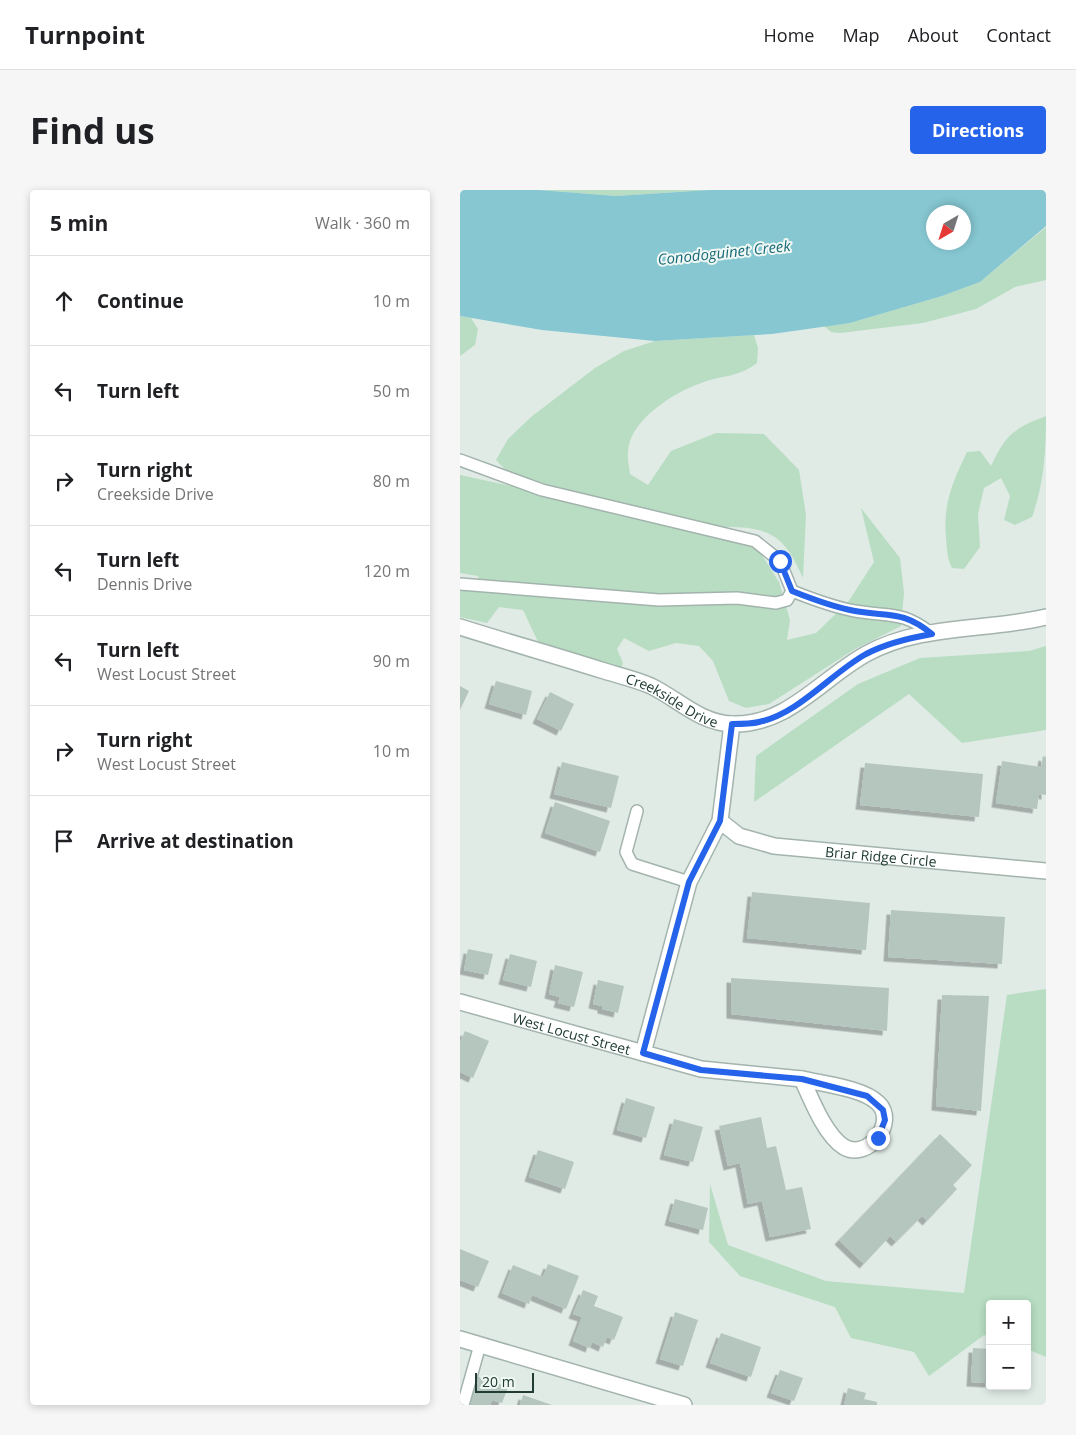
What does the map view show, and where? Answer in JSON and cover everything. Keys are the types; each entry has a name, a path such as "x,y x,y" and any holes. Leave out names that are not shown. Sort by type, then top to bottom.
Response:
{"street":[{"name":"Creekside Drive","path":"460,627 651,686 701,717 732,724 758,723 772,718 794,706 865,655 884,645 906,638 1046,617"},
{"path":"643,1053 689,882 720,821 732,724"},
{"name":"Briar Ridge Circle","path":"720,821 739,836 774,846 1046,871"},
{"name":"West Locust Street","path":"460,1002 721,1073 802,1079 867,1096 878,1103 883,1110 885,1120 878,1138 864,1149 854,1151 843,1146 816,1111 802,1079"},
{"path":"460,1339 684,1405"}],"lane":[{"path":"460,460 542,490 755,541 780,561 792,591 821,602 855,611 903,616 916,621 932,634"},
{"path":"460,584 659,600 737,598 776,603 787,600 792,591"},
{"path":"637,811 626,852 632,864 689,882"},
{"path":"463,1405 480,1345"}],"green space":[{"path":"539,190 709,190 616,196"},
{"path":"1046,227 1046,280 1015,287 976,309 923,323 840,333 831,332 824,326 850,323 942,296 980,282"},
{"path":"460,316 471,318 478,329 475,345 460,356"},
{"path":"754,335 758,348 757,363 744,371 693,386 668,399 646,417 631,439 628,454 630,474 648,485 671,451 716,433 764,434 799,470 806,515 803,578 790,553 775,537 755,529 727,527 758,549 779,582 790,620 787,640 816,633 848,602 874,562 861,508 900,558 904,593 901,626 855,649 769,704 746,708 729,701 713,661 699,646 676,643 649,651 624,638 617,649 623,663 621,669 540,646 523,610 499,607 487,623 460,617 460,587 481,585 478,576 460,573 460,475 525,489 496,460 508,439 531,417 595,368 624,351 655,341"},
{"path":"1046,416 1044,467 1032,517 1015,525 1004,520 1010,496 1001,478 984,488 978,514 980,547 964,569 952,568 947,550 945,526 947,504 953,484 967,452 980,451 991,466 1001,447 1012,434 1018,429"},
{"path":"1046,646 1046,730 962,743 909,694 754,802 756,756 858,684 920,658 1029,651"},
{"path":"1046,989 1046,1357 1031,1351 1031,1300 986,1300 986,1336 984,1335 929,1376 914,1352 851,1338 835,1307 740,1276 709,1242 710,1184 728,1245 826,1281 964,1293 1007,995"}],"water":[{"name":"Conodoguinet Creek","path":"460,190 539,190 616,196 709,190 1046,190 1046,226 980,282 942,296 850,323 772,334 655,341 542,330 460,316"}],"building":[{"path":"496,681 532,691 526,715 489,704"},
{"path":"460,686 469,691 460,710"},
{"path":"550,692 574,704 561,731 537,719"},
{"path":"1043,756 1046,757 1046,795 1039,794 1037,809 996,803 1002,761 1041,767"},
{"path":"562,762 619,776 611,808 554,794"},
{"path":"865,763 983,774 979,817 860,805"},
{"path":"555,802 610,821 600,852 545,833"},
{"path":"752,892 870,903 866,950 747,938"},
{"path":"891,910 1005,917 1002,964 888,957"},
{"path":"468,949 493,954 488,975 464,970"},
{"path":"510,954 537,961 531,987 503,980"},
{"path":"555,965 583,972 574,1007 558,1003 560,997 549,994"},
{"path":"731,978 889,988 887,1031 731,1014"},
{"path":"598,980 624,986 618,1013 602,1009 602,1006 593,1004"},
{"path":"942,995 989,996 981,1111 936,1106"},
{"path":"465,1031 489,1041 473,1078 460,1072 460,1042"},
{"path":"626,1098 655,1107 646,1138 617,1130"},
{"path":"761,1117 767,1148 776,1146 786,1190 802,1187 811,1229 770,1237 762,1201 748,1204 740,1163 728,1166 719,1126"},
{"path":"674,1119 703,1127 693,1162 664,1155"},
{"path":"940,1134 972,1165 953,1185 957,1189 927,1221 922,1216 896,1242 890,1236 864,1264 839,1240"},
{"path":"538,1150 574,1162 565,1189 529,1177"},
{"path":"675,1199 708,1208 703,1230 669,1221"},
{"path":"460,1249 489,1261 478,1287 460,1280"},
{"path":"548,1264 579,1276 566,1309 532,1295 529,1304 502,1293 513,1265 543,1277"},
{"path":"583,1290 598,1296 594,1306 623,1317 614,1340 607,1337 603,1347 592,1342 590,1348 573,1341 582,1317 573,1314"},
{"path":"675,1312 698,1320 683,1366 660,1359"},
{"path":"721,1333 761,1347 751,1377 710,1363"},
{"path":"973,1348 986,1349 986,1383 971,1382"},
{"path":"780,1370 803,1378 794,1401 771,1393"},
{"path":"476,1376 508,1387 502,1403 492,1400 490,1405 465,1405"},
{"path":"848,1388 866,1393 864,1399 877,1402 877,1405 844,1405"},
{"path":"523,1395 552,1405 520,1405"}],"route":[{"path":"780,561 792,591 821,602 855,611 903,616 916,621 932,634 906,638 884,645 865,655 794,706 772,718 758,723 732,724 720,821 689,882 643,1053 701,1070 802,1079 836,1086 867,1096 878,1103 883,1110 885,1120 878,1138"}]}
